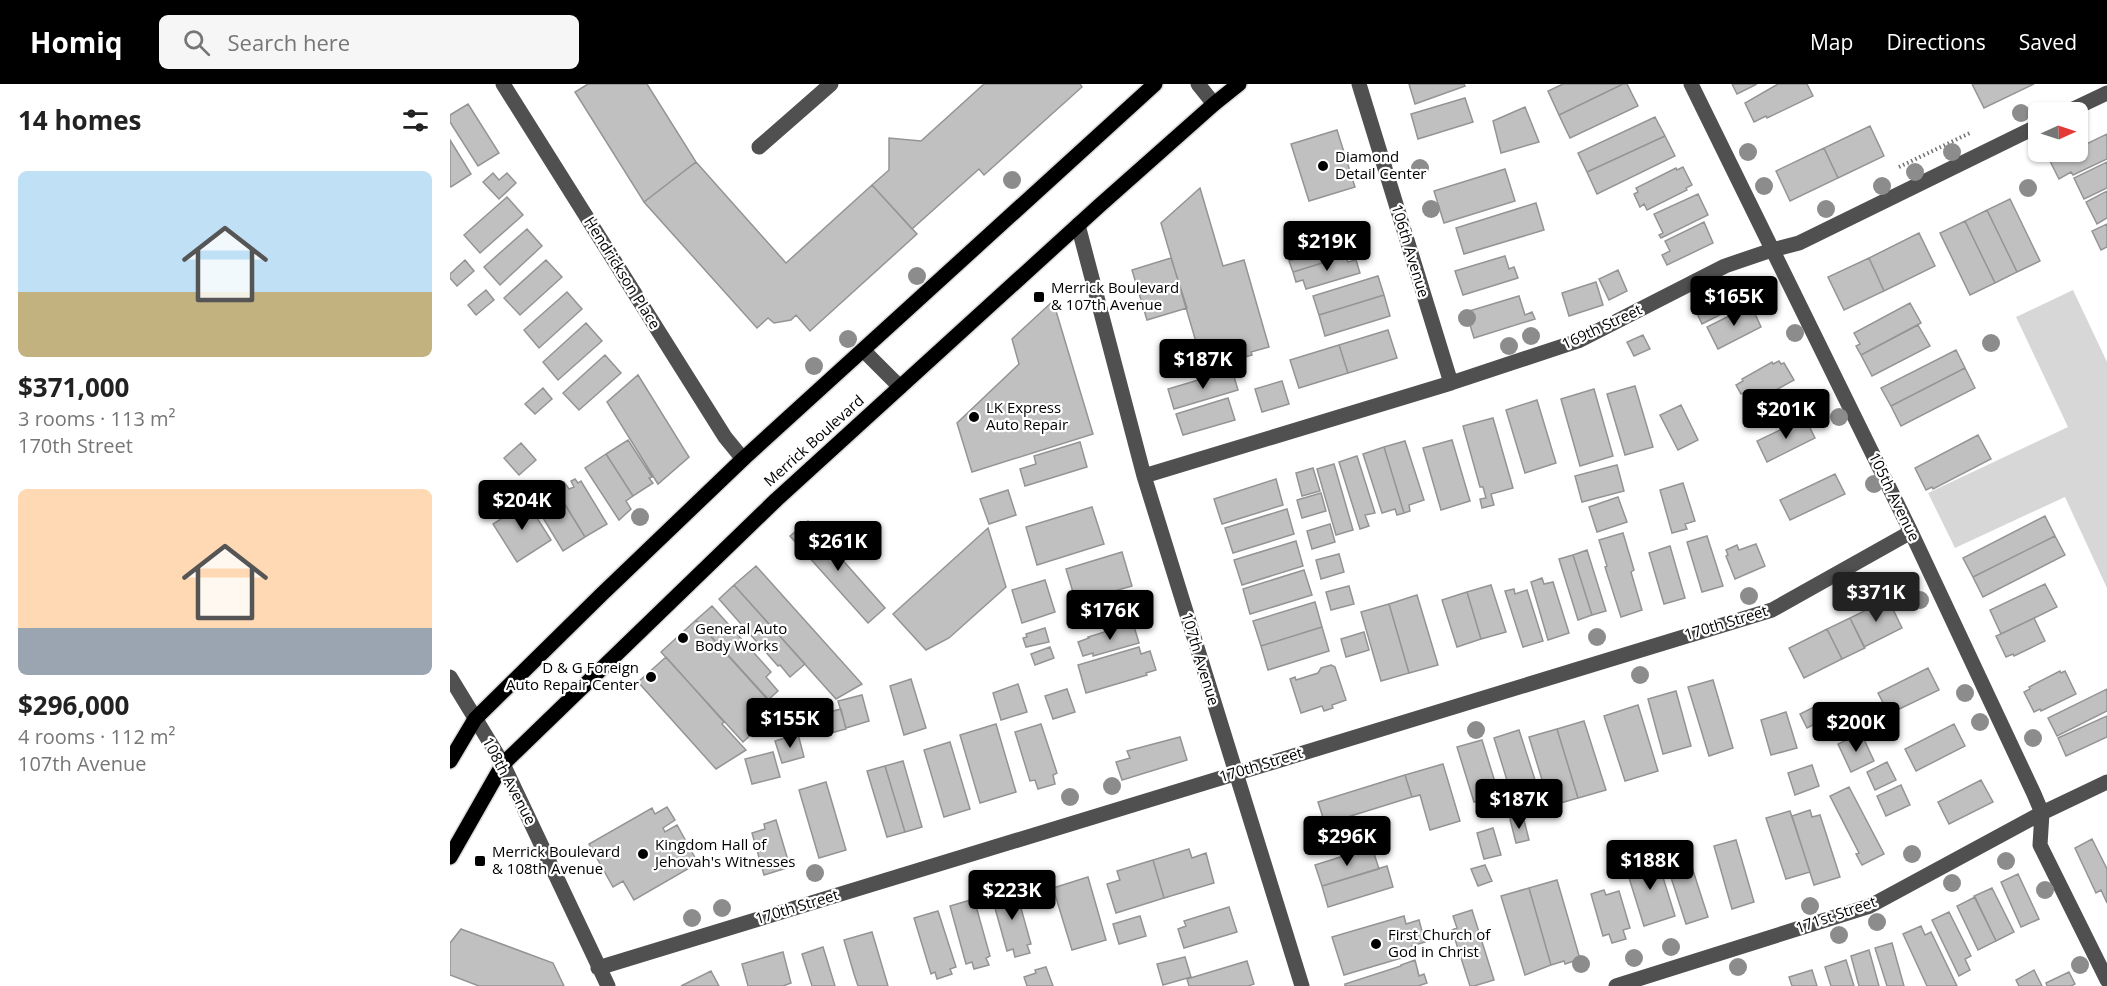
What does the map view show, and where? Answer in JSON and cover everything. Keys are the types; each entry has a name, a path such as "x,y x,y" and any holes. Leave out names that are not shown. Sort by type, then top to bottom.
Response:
{"main road":[{"path":"450,761 475,719 743,459 1155,84"},
{"name":"Merrick Boulevard","path":"450,857 503,764 776,500 1078,225 1239,84"}],"street":[{"name":"Hendrickson Place","path":"503,84 725,436 743,459"},
{"path":"759,147 831,84"},
{"path":"1198,84 1214,104"},
{"name":"106th Avenue","path":"1359,84 1451,383"},
{"name":"105th Avenue","path":"1691,84 1911,532 2042,813 2040,845 2107,980"},
{"path":"2088,102 2107,93"},
{"name":"169th Street","path":"1144,476 1451,383 1578,341 1725,266 1799,243 2028,131"},
{"name":"107th Avenue","path":"1078,225 1144,476 1302,986"},
{"path":"862,350 900,387"},
{"name":"170th Street","path":"598,968 1772,610 1911,532"},
{"name":"108th Avenue","path":"450,677 503,764 608,986"},
{"name":"171st Street","path":"1616,986 1870,906 2042,813 2107,782"}],"path":[{"path":"1899,167 1979,128"}],"shaded area":[{"path":"2073,290 2107,362 2107,588 2065,497 1955,548 1928,493 2068,427 2016,317"}],"building":[{"path":"588,84 647,84 696,162 644,202 575,92"},
{"path":"984,84 1080,84 1082,87 984,175 979,169 912,229 872,185 889,170 889,138 921,141"},
{"path":"1409,84 1464,84 1465,86 1415,104"},
{"path":"1563,84 1623,84 1559,115 1548,91"},
{"path":"1627,84 1638,106 1570,138 1559,115"},
{"path":"1732,84 1757,84 1737,94"},
{"path":"1778,84 1807,84 1813,96 1754,122 1745,103"},
{"path":"1972,84 2034,84 1984,108"},
{"path":"1465,98 1473,122 1418,139 1411,114"},
{"path":"468,104 499,153 478,166 450,122 450,115"},
{"path":"1525,107 1539,142 1501,153 1493,121"},
{"path":"1655,117 1665,136 1587,172 1578,153"},
{"path":"1870,126 1884,156 1838,178 1824,148"},
{"name":"Diamond Detail Center","path":"1337,130 1355,187 1309,201 1291,144"},
{"path":"2107,134 2107,159 2073,175 2071,172 2059,179 2050,162 2088,162 2088,143"},
{"path":"1665,136 1675,156 1597,194 1587,172"},
{"path":"450,140 471,174 451,187 450,185"},
{"path":"1824,148 1838,178 1790,201 1776,171"},
{"path":"696,162 786,263 872,185 917,234 810,331 796,315 791,320 774,323 768,318 757,328 644,202"},
{"path":"2107,162 2107,188 2084,199 2074,178"},
{"path":"1683,167 1692,185 1686,188 1687,190 1647,210 1644,204 1640,207 1634,194 1638,192 1636,188 1676,168 1677,170"},
{"path":"1505,169 1515,201 1444,223 1434,191"},
{"path":"493,173 499,180 507,173 516,183 499,199 483,182"},
{"path":"1200,188 1223,266 1244,260 1269,347 1251,352 1252,355 1204,369 1161,223"},
{"path":"2107,191 2107,218 2097,224 2086,202"},
{"path":"1698,194 1708,215 1661,238 1659,235 1663,233 1654,214"},
{"path":"507,197 523,215 480,253 464,235"},
{"path":"2010,199 2040,261 2017,272 1987,210"},
{"path":"1536,203 1544,230 1464,254 1456,228"},
{"path":"1987,210 2017,272 1995,283 1965,221"},
{"path":"1965,221 1995,283 1970,295 1940,233"},
{"path":"1704,222 1713,243 1667,265 1662,255 1670,251 1665,241"},
{"path":"2107,224 2107,247 2101,250 2092,231"},
{"path":"527,229 542,246 500,285 484,267"},
{"path":"1349,233 1353,248 1344,251 1345,256 1293,272 1289,261 1298,258 1295,250"},
{"path":"1919,233 1935,266 1884,291 1869,258"},
{"path":"1345,256 1348,262 1356,260 1360,273 1306,289 1303,280 1296,282 1293,272"},
{"path":"1505,256 1509,269 1514,267 1518,278 1463,295 1455,271"},
{"path":"1171,258 1187,308 1147,320 1132,270"},
{"path":"1869,258 1884,291 1844,310 1828,277"},
{"path":"465,260 474,271 457,286 450,278 450,274"},
{"path":"546,260 562,277 520,315 504,298"},
{"path":"1618,270 1627,291 1609,300 1599,279"},
{"path":"1378,276 1384,295 1319,315 1313,296"},
{"path":"1740,281 1749,300 1702,324 1693,305"},
{"path":"1596,282 1603,305 1569,316 1562,293"},
{"path":"486,290 494,300 476,315 468,305"},
{"path":"567,292 582,309 539,348 524,330"},
{"path":"1384,295 1390,316 1325,336 1319,315"},
{"path":"1519,296 1525,315 1532,312 1535,319 1474,338 1466,312"},
{"path":"1053,301 1093,434 972,472 957,423 1019,364 1012,339"},
{"path":"1910,303 1921,323 1861,355 1856,346 1860,344 1854,333"},
{"path":"1751,305 1761,327 1718,349 1707,327"},
{"path":"586,323 602,341 558,380 543,362"},
{"path":"1918,325 1930,346 1872,376 1861,355"},
{"path":"1388,330 1397,358 1348,373 1339,345"},
{"path":"1643,335 1650,349 1634,356 1627,342"},
{"path":"1339,345 1348,373 1299,388 1290,360"},
{"path":"1956,350 1965,368 1891,406 1881,388"},
{"path":"605,355 621,373 579,410 563,393"},
{"path":"1779,361 1781,364 1784,363 1794,380 1754,402 1747,391 1741,394 1736,385 1743,381 1742,379 1772,362 1773,364"},
{"path":"1965,368 1975,388 1901,426 1891,406"},
{"path":"1232,370 1238,390 1174,409 1168,389"},
{"path":"638,375 689,457 658,484 607,402"},
{"path":"1282,381 1289,404 1262,412 1255,389"},
{"path":"1635,386 1653,447 1625,455 1607,394"},
{"path":"543,388 552,399 535,414 525,404"},
{"path":"1594,389 1613,456 1580,466 1561,399"},
{"path":"1228,398 1235,420 1183,435 1176,414"},
{"path":"1537,400 1556,463 1525,473 1506,410"},
{"path":"1681,405 1698,440 1678,450 1660,415"},
{"path":"1493,418 1513,488 1491,494 1494,505 1482,508 1480,499 1486,498 1483,487 1480,487 1463,426"},
{"path":"1805,418 1815,438 1767,462 1757,441"},
{"path":"1978,435 1991,459 1933,489 1932,487 1926,490 1915,468"},
{"path":"628,440 652,477 649,478 653,483 633,496 606,454"},
{"path":"1452,440 1470,501 1441,510 1423,448"},
{"path":"1405,441 1424,500 1409,505 1410,511 1404,513 1384,447"},
{"path":"1080,442 1087,467 1025,486 1020,469 1036,464 1034,456"},
{"path":"521,443 536,460 519,475 504,458"},
{"path":"1384,447 1404,513 1397,515 1395,509 1382,513 1363,454"},
{"path":"606,454 633,496 626,501 631,509 619,520 585,468"},
{"path":"1357,456 1375,513 1365,515 1369,526 1360,529 1339,462"},
{"path":"1334,464 1353,530 1336,535 1317,469"},
{"path":"1617,465 1624,491 1582,502 1575,476"},
{"path":"1313,468 1320,491 1302,496 1296,473"},
{"path":"1835,474 1845,494 1790,520 1780,500"},
{"path":"575,479 578,483 581,481 607,524 585,537 555,488 564,482 569,489 574,487 571,481"},
{"path":"1276,479 1283,505 1222,524 1214,499"},
{"path":"1683,483 1695,521 1685,524 1687,529 1672,533 1660,490"},
{"path":"1008,490 1016,515 989,524 980,499"},
{"path":"552,492 555,498 559,495 585,537 563,551 534,503 540,499 544,505 548,503 544,497"},
{"path":"1321,493 1326,511 1302,518 1297,500"},
{"path":"1618,497 1627,522 1597,532 1589,507"},
{"path":"521,499 524,504 527,502 551,540 517,562 493,524 512,512 509,507"},
{"path":"1092,507 1104,544 1037,565 1026,527"},
{"path":"1287,509 1294,534 1233,553 1225,528"},
{"path":"2045,516 2055,536 1973,577 1963,558"},
{"path":"808,521 885,608 868,623 790,536"},
{"path":"1330,524 1335,542 1312,549 1307,531"},
{"path":"988,528 1006,587 949,638 926,650 893,614"},
{"path":"1623,533 1634,570 1631,572 1642,610 1621,617 1599,540"},
{"path":"1707,536 1723,586 1702,592 1687,542"},
{"path":"2055,536 2065,555 1983,597 1973,577"},
{"path":"1296,541 1303,566 1242,585 1234,560"},
{"path":"1756,544 1765,566 1735,579 1726,550 1737,545 1739,550"},
{"path":"1670,546 1685,598 1664,604 1649,553"},
{"path":"1587,550 1606,611 1592,615 1573,555"},
{"path":"1122,552 1132,586 1076,602 1066,569"},
{"path":"1339,554 1344,572 1321,579 1316,560"},
{"path":"1573,555 1592,615 1578,620 1559,559"},
{"path":"756,566 862,684 836,699 734,585"},
{"path":"1304,570 1312,595 1250,614 1243,589"},
{"path":"1542,578 1544,584 1553,582 1569,633 1548,640 1531,582"},
{"path":"1045,580 1055,612 1022,623 1012,590"},
{"path":"2045,584 2057,607 2001,634 1990,610"},
{"path":"734,585 805,664 790,677 719,599"},
{"path":"1491,585 1506,632 1481,639 1467,592"},
{"path":"1349,586 1354,604 1331,610 1326,592"},
{"path":"1514,589 1515,594 1527,590 1543,641 1523,647 1505,591"},
{"path":"1467,592 1481,639 1457,647 1442,600"},
{"path":"1417,595 1438,665 1409,673 1389,604"},
{"path":"1125,596 1130,615 1086,628 1080,610"},
{"path":"1888,599 1902,628 1864,647 1850,618"},
{"path":"1315,602 1322,627 1261,646 1253,621"},
{"path":"1389,604 1409,673 1381,681 1361,612"},
{"path":"712,606 771,672 766,677 778,691 768,700 696,620"},
{"path":"1850,618 1865,648 1842,659 1827,629"},
{"path":"2034,618 2045,641 2014,656 2013,654 2006,657 1996,636"},
{"path":"696,620 778,710 743,742 661,652"},
{"path":"1133,623 1139,643 1093,656 1093,653 1083,656 1078,642"},
{"path":"1322,627 1329,651 1268,670 1261,646"},
{"path":"1045,628 1049,642 1026,647 1023,638 1027,637 1026,634"},
{"path":"1827,629 1842,659 1804,678 1789,648"},
{"path":"1364,632 1369,650 1346,657 1341,639"},
{"path":"1050,647 1054,658 1035,665 1031,654"},
{"path":"1139,647 1141,654 1150,651 1156,670 1146,673 1147,675 1086,693 1078,665"},
{"path":"666,657 746,750 716,769 638,682"},
{"path":"1331,665 1335,667 1346,700 1324,711 1322,706 1301,713 1290,679 1295,677 1296,680 1318,673 1321,668"},
{"path":"1928,668 1939,690 1889,714 1878,693"},
{"path":"2060,671 2061,673 2065,671 2076,694 2041,711 2040,709 2034,712 2024,692"},
{"path":"911,679 926,728 904,735 890,686"},
{"path":"1713,680 1733,748 1709,756 1688,687"},
{"path":"1018,684 1027,712 1001,720 993,693"},
{"path":"1067,689 1075,712 1053,719 1045,696"},
{"path":"2107,689 2107,711 2057,736 2048,718"},
{"path":"1676,691 1691,746 1663,754 1648,699"},
{"path":"862,695 869,721 846,728 838,701"},
{"path":"1822,703 1829,717 1807,728 1800,714"},
{"path":"1638,705 1658,771 1625,781 1604,716"},
{"path":"841,709 846,729 827,734 821,714"},
{"path":"1786,712 1797,748 1771,755 1761,720"},
{"path":"2107,716 2107,737 2066,756 2058,738"},
{"path":"1584,721 1606,790 1578,798 1557,729"},
{"path":"996,724 1016,792 980,803 960,735"},
{"path":"1041,724 1057,773 1053,775 1055,784 1038,789 1035,780 1030,781 1015,732"},
{"path":"1954,724 1965,746 1916,771 1905,749"},
{"path":"1557,729 1578,798 1550,806 1529,737"},
{"path":"1519,730 1536,783 1525,786 1526,792 1515,795 1513,790 1510,790 1494,738"},
{"path":"1861,733 1874,761 1851,772 1838,744"},
{"path":"798,734 804,757 782,763 775,741"},
{"path":"1180,737 1187,760 1122,780 1116,762 1130,758 1127,751"},
{"path":"1482,740 1499,795 1474,802 1457,747"},
{"path":"950,742 970,809 944,817 924,750"},
{"path":"773,752 780,777 752,784 745,759"},
{"path":"903,761 922,827 905,832 885,766"},
{"path":"1887,762 1896,780 1875,790 1867,772"},
{"path":"1443,764 1460,821 1430,830 1420,795 1412,797 1405,775"},
{"path":"1812,765 1819,786 1795,795 1788,773"},
{"path":"885,766 905,832 887,837 867,771"},
{"path":"1405,775 1412,797 1325,824 1318,802"},
{"path":"1981,780 1993,802 1949,824 1938,802"},
{"path":"826,782 846,850 819,858 799,790"},
{"path":"1901,785 1910,805 1886,816 1877,796"},
{"path":"1849,787 1884,854 1862,865 1856,854 1859,853 1830,796"},
{"name":"Kingdom Hall of Jehovah's Witnesses","path":"667,807 675,820 663,828 665,832 677,825 698,863 634,900 623,881 613,887 589,844 652,808 655,814"},
{"path":"1810,810 1812,817 1820,815 1840,877 1814,885 1792,816"},
{"path":"1790,811 1810,872 1786,879 1766,818"},
{"path":"1523,816 1529,840 1516,843 1510,819"},
{"path":"776,820 790,867 764,875 752,833 765,829 764,824"},
{"path":"1493,828 1501,855 1484,859 1477,833"},
{"path":"2092,839 2107,869 2107,903 2101,890 2096,893 2075,848"},
{"path":"1736,840 1754,902 1732,909 1714,846"},
{"path":"1372,847 1379,869 1322,886 1315,865"},
{"path":"1189,849 1192,858 1206,853 1214,883 1164,898 1153,860"},
{"path":"1656,855 1675,916 1644,926 1625,865"},
{"path":"1688,855 1708,917 1686,924 1666,862"},
{"path":"1153,860 1164,898 1116,913 1107,884 1120,880 1117,871"},
{"path":"1485,865 1492,881 1478,886 1471,869"},
{"path":"1387,866 1393,887 1328,907 1322,886"},
{"path":"2018,874 2039,919 2021,927 2001,882"},
{"path":"1088,877 1106,940 1072,950 1053,888"},
{"path":"1557,880 1580,959 1565,964 1564,961 1551,965 1529,888"},
{"path":"1015,887 1031,944 1027,945 1030,953 1015,957 1013,949 1007,951 991,894"},
{"path":"1529,888 1551,965 1525,975 1501,896"},
{"path":"1992,888 2014,932 1996,941 1974,896"},
{"path":"1604,890 1606,895 1619,891 1630,928 1623,930 1626,939 1612,943 1609,934 1603,936 1591,894"},
{"path":"1975,897 1996,941 1978,950 1957,906"},
{"path":"974,899 990,956 986,958 989,965 974,969 972,962 966,964 950,906"},
{"path":"1229,907 1237,932 1184,948 1178,929 1186,926 1184,921"},
{"path":"1472,910 1494,980 1470,986 1452,930 1457,928 1453,916"},
{"path":"938,911 956,967 950,969 952,974 937,979 935,972 931,974 914,918"},
{"path":"1949,912 1971,956 1965,959 1970,970 1959,976 1932,920"},
{"path":"1140,916 1146,936 1119,944 1113,924"},
{"name":"First Church of God in Christ","path":"1404,916 1406,924 1419,920 1425,942 1412,946 1415,954 1344,975 1332,937"},
{"path":"1921,926 1925,935 1931,932 1957,986 1927,986 1903,934"},
{"path":"461,929 553,963 564,986 479,986 450,975 450,943"},
{"path":"872,932 888,986 858,986 854,974 844,940"},
{"path":"1892,943 1904,986 1887,986 1875,948"},
{"path":"823,947 835,986 812,986 802,954"},
{"path":"1869,950 1879,986 1859,986 1851,956"},
{"path":"783,952 791,983 783,986 748,986 742,964"},
{"path":"1185,957 1191,977 1163,985 1157,964"},
{"path":"1415,960 1419,976 1424,974 1427,983 1418,986 1345,986 1345,984"},
{"path":"1846,960 1854,986 1831,986 1825,967"},
{"path":"1247,961 1254,984 1248,986 1189,986 1187,979"},
{"path":"1046,967 1053,986 1027,986 1024,977 1036,973 1035,970"},
{"path":"1812,970 1817,986 1792,986 1789,977"},
{"path":"2034,970 2042,986 2019,986 2016,980"},
{"path":"711,971 719,986 681,986"},
{"path":"2069,972 2075,984 2047,986 2046,983"}],"place":[{"name":"Diamond Detail Center","path":"1323,166"},
{"name":"Merrick Boulevard & 107th Avenue","path":"1039,297"},
{"name":"LK Express Auto Repair","path":"974,417"},
{"name":"General Auto Body Works","path":"683,638"},
{"name":"D & G Foreign Auto Repair Center","path":"651,677"},
{"name":"Kingdom Hall of Jehovah's Witnesses","path":"643,854"},
{"name":"Merrick Boulevard & 108th Avenue","path":"480,861"},
{"name":"First Church of God in Christ","path":"1376,944"}]}
